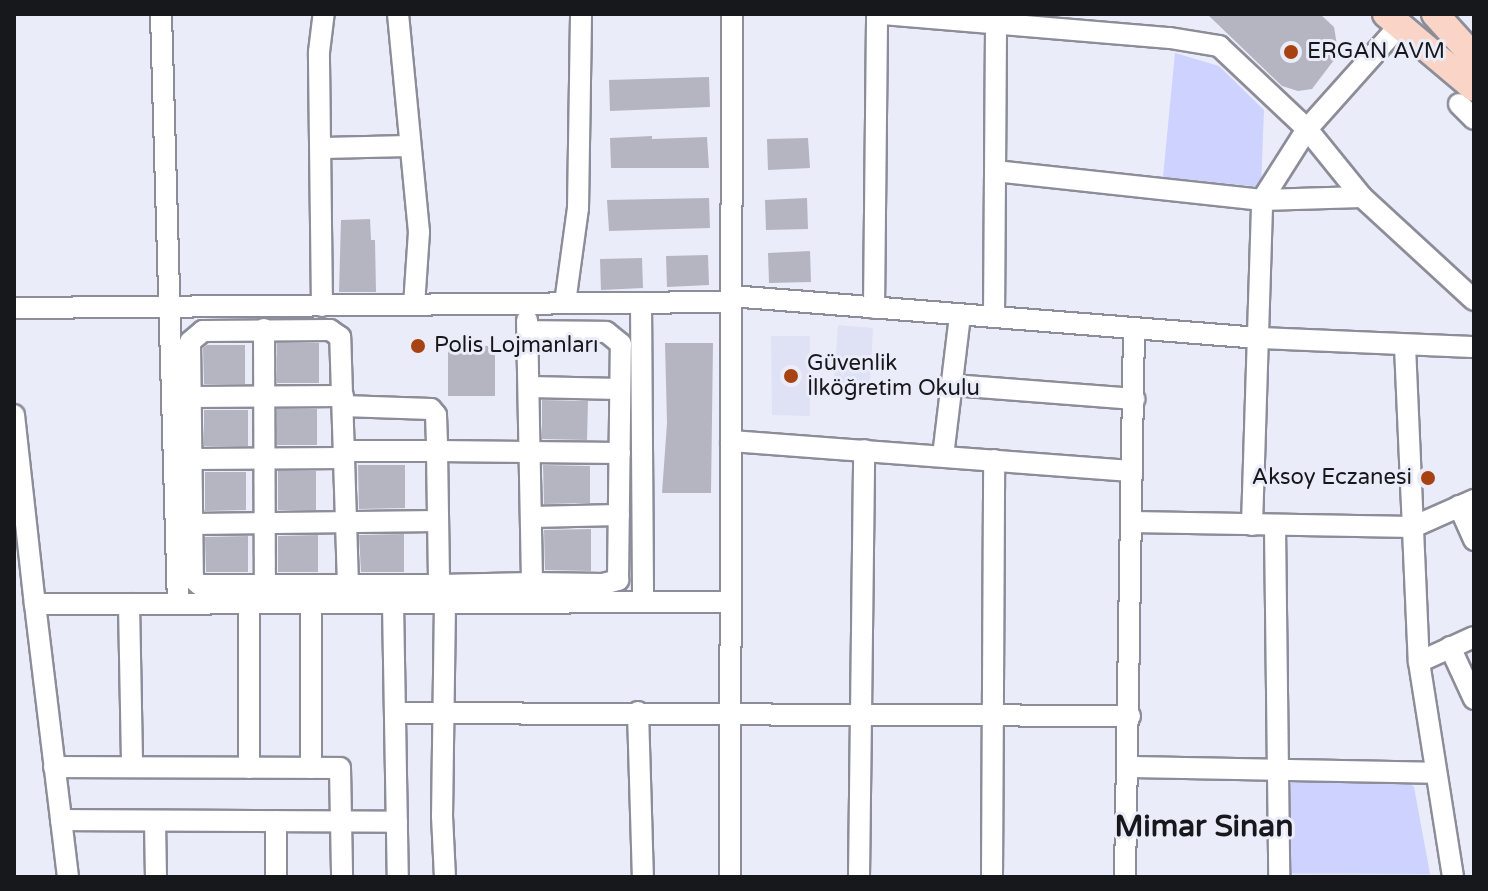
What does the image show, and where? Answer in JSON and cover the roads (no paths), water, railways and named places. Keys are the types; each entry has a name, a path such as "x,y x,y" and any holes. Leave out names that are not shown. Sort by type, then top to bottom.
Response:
{"main road":[{"path":"1435,14 1474,57"},
{"path":"1392,20 1469,103"}],"street":[{"path":"161,14 178,604"},
{"path":"322,306 323,148 319,52 324,14"},
{"path":"398,14 419,232 414,305"},
{"path":"565,303 578,208 581,14"},
{"path":"730,877 732,14"},
{"path":"874,308 880,14 1170,38 1219,46 1307,129 1362,197 1474,300"},
{"path":"1252,525 1262,200 1307,129 1392,20"},
{"path":"994,317 996,24"},
{"path":"323,148 409,146"},
{"path":"995,171 1262,200 1362,197"},
{"path":"14,308 641,303 731,299 1259,338 1474,347"},
{"path":"641,303 643,602"},
{"path":"525,304 530,387 532,583"},
{"path":"943,456 960,315"},
{"path":"348,585 340,337 330,330 264,329 196,334 190,342 190,397 193,579 200,585 348,585 442,594 643,602 731,602"},
{"path":"264,329 265,585"},
{"path":"1125,877 1134,329"},
{"path":"35,604 393,603 532,583 603,584 618,580 621,344 615,336 606,332 528,331"},
{"path":"1405,346 1419,662 1453,877"},
{"path":"953,385 1134,399"},
{"path":"530,387 620,389"},
{"path":"190,397 264,396 343,401 431,409 436,415 442,594 445,877"},
{"path":"14,415 68,877"},
{"path":"731,441 1131,471"},
{"path":"859,877 864,450"},
{"path":"192,459 437,451 620,453"},
{"path":"992,877 994,460"},
{"path":"1132,522 1275,527 1413,527 1467,503 1474,540"},
{"path":"531,517 619,515"},
{"path":"193,524 438,521"},
{"path":"1275,527 1279,877"},
{"path":"311,603 311,768"},
{"path":"393,603 398,877"},
{"path":"129,604 132,767"},
{"path":"249,604 249,768"},
{"path":"1419,662 1474,637"},
{"path":"1450,647 1474,699"},
{"path":"395,713 730,711 993,717 1130,716"},
{"path":"638,712 643,877"},
{"path":"54,767 340,768 342,877"},
{"path":"1129,767 1436,773"},
{"path":"61,820 397,822"},
{"path":"155,821 156,877"},
{"path":"276,821 276,877"}],"place":[{"name":"ERGAN AVM","path":"1291,52"},
{"name":"Polis Lojmanları","path":"418,346"},
{"name":"Güvenlik İlköğretim Okulu","path":"791,376"},
{"name":"Aksoy Eczanesi","path":"1428,478"}],"district":[{"name":"Mimar Sinan","path":"1204,827"}]}
